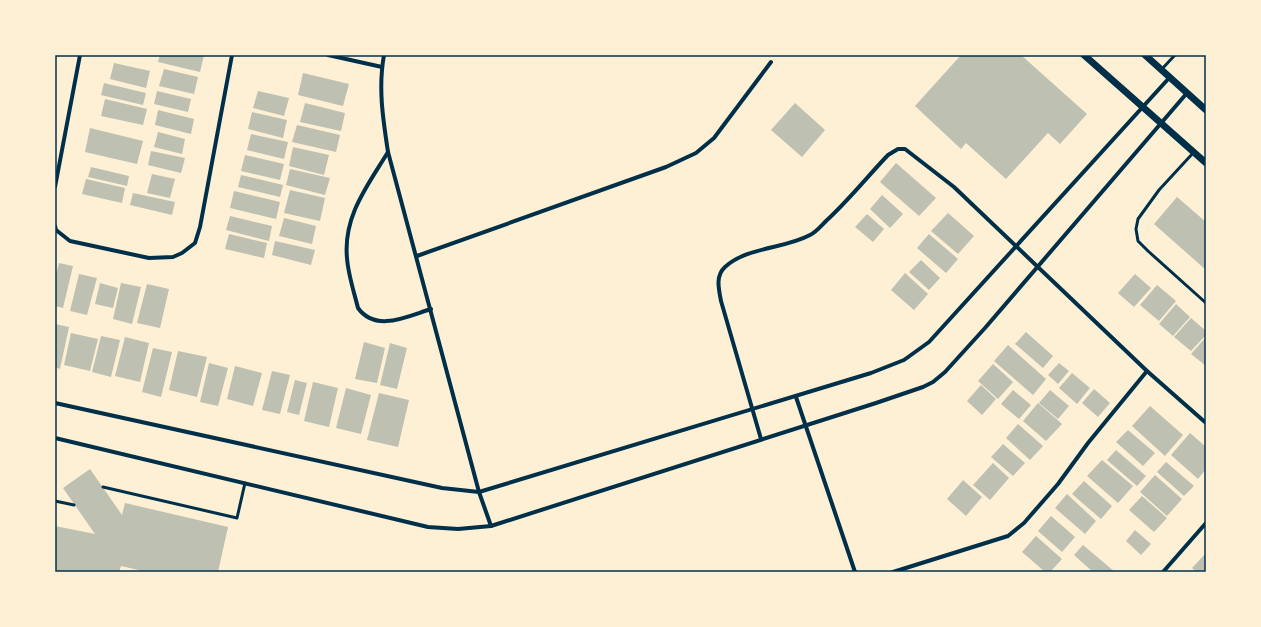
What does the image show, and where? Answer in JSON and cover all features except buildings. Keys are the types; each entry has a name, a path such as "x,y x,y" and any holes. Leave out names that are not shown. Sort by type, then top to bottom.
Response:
{"street":[{"path":"55,187 80,55"},
{"path":"55,226 56,230 70,241 148,258 173,257 182,253 195,243 200,227 232,55"},
{"path":"328,55 382,67"},
{"path":"384,55 382,67 381,108 388,152 479,492 491,526"},
{"path":"1084,55 1142,108 1206,163"},
{"path":"1145,55 1206,110"},
{"path":"417,256 666,167 696,153 714,138 771,62"},
{"path":"55,403 442,488 479,492 871,373 904,360 919,351 929,342 1170,77"},
{"path":"55,438 428,527 458,529 491,526 876,403 933,382 966,349 1187,93"},
{"path":"761,439 721,301 718,285 723,268 745,256 811,235 838,210 873,170 898,149 905,149 916,156 954,188 1147,371 1206,423"},
{"path":"388,152 350,218 347,234 347,258 358,308 363,315 381,322 392,321 431,309"},
{"path":"893,572 1008,536 1024,523 1058,484 1088,443 1147,371"},
{"path":"796,397 807,424 855,572"},
{"path":"1163,572 1206,523"}],"lane":[{"path":"1162,70 1175,55"},
{"path":"1194,152 1159,190 1138,219 1136,229 1138,241 1206,303"},
{"path":"103,487 237,518 246,483"},
{"path":"55,501 74,505"}]}
